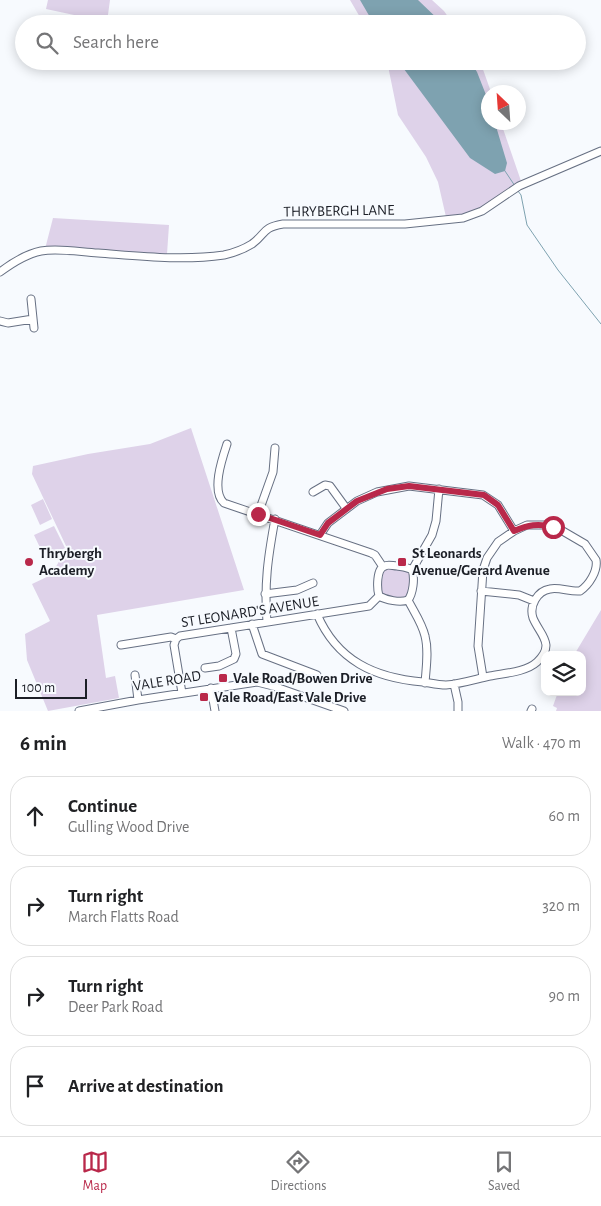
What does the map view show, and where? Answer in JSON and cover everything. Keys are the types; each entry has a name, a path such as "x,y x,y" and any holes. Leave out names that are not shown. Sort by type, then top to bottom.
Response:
{"street":[{"name":"THRYBERGH LANE","path":"0,272 24,257 40,252 57,250 147,257 199,257 226,254 244,248 252,244 271,226 283,224 405,224 463,218 482,210 518,186 601,151"},
{"path":"31,299 34,328"},
{"path":"0,322 8,323 33,319"},
{"path":"216,446 226,447 219,475 218,489 220,499 224,502 371,553 375,555 382,567"},
{"path":"258,514 273,472 275,448"},
{"path":"312,492 325,485 330,486 346,508"},
{"path":"320,535 324,527 346,508 366,496 387,489 409,486 484,495 498,505 514,531"},
{"path":"412,570 387,565 382,567 377,590 379,596 404,602 411,596 414,574 412,570 432,535 436,521 439,489"},
{"path":"267,622 265,594 268,559 275,519"},
{"path":"317,614 331,638 341,650 356,662 388,677 443,685 454,684 528,667 543,655 546,645 545,638 532,616 534,601 541,592 551,588 575,592 584,589 595,571 596,560 585,544 553,527 536,524 527,525 514,531 498,542 487,558 483,570 478,646 483,677"},
{"path":"265,594 297,590 314,583"},
{"path":"481,591 519,595 534,601"},
{"name":"ST LEONARD'S AVENUE","path":"121,645 171,637 176,638 369,606 379,596"},
{"path":"408,600 425,636 425,683"},
{"path":"252,624 262,654 317,675"},
{"path":"205,668 219,666 234,659 236,654 232,628"},
{"path":"176,638 174,645 182,692"},
{"path":"135,674 138,700"},
{"name":"VALE ROAD","path":"79,711 182,692 247,683 266,684 344,711"},
{"path":"454,684 458,711"},
{"path":"211,688 215,711"}],"shaded area":[{"path":"48,0 110,0 108,15 74,15 46,9"},
{"path":"350,0 432,0 447,15 359,15"},
{"path":"389,70 483,70 489,85 481,85 481,130 503,130 521,181 479,209 465,215 446,217 438,182 426,157 398,115"},
{"path":"53,218 169,225 167,254 45,249"},
{"path":"191,428 244,590 97,615 106,678 115,676 119,698 48,711 27,660 25,634 50,621 32,584 51,575 67,548 32,474 33,466 88,454 150,444"},
{"path":"43,499 52,519 40,525 31,505"},
{"path":"54,526 65,548 45,558 34,535"},
{"path":"388,568 410,573 408,596 396,598 381,593 383,571"},
{"path":"601,610 601,711 556,711 557,708 553,706 557,696 586,696 586,651 576,651"}],"water":[{"path":"360,0 418,0 434,15 369,15"},
{"path":"405,70 476,70 482,85 481,130 497,130 507,163 505,171 495,174 470,158"}],"waterway":[{"path":"505,171 515,186"},
{"path":"518,191 521,195 527,225 558,270 601,324"}],"place":[{"name":"Thrybergh Academy","path":"29,562"},
{"name":"St Leonards Avenue/Gerard Avenue","path":"402,562"},
{"name":"Vale Road/Bowen Drive","path":"223,678"},
{"name":"Vale Road/East Vale Drive","path":"204,697"}],"route":[{"path":"258,514 320,535 328,523 346,508 366,496 387,489 409,486 472,492 484,495 498,505 514,531 527,525 536,524 553,527"}]}
